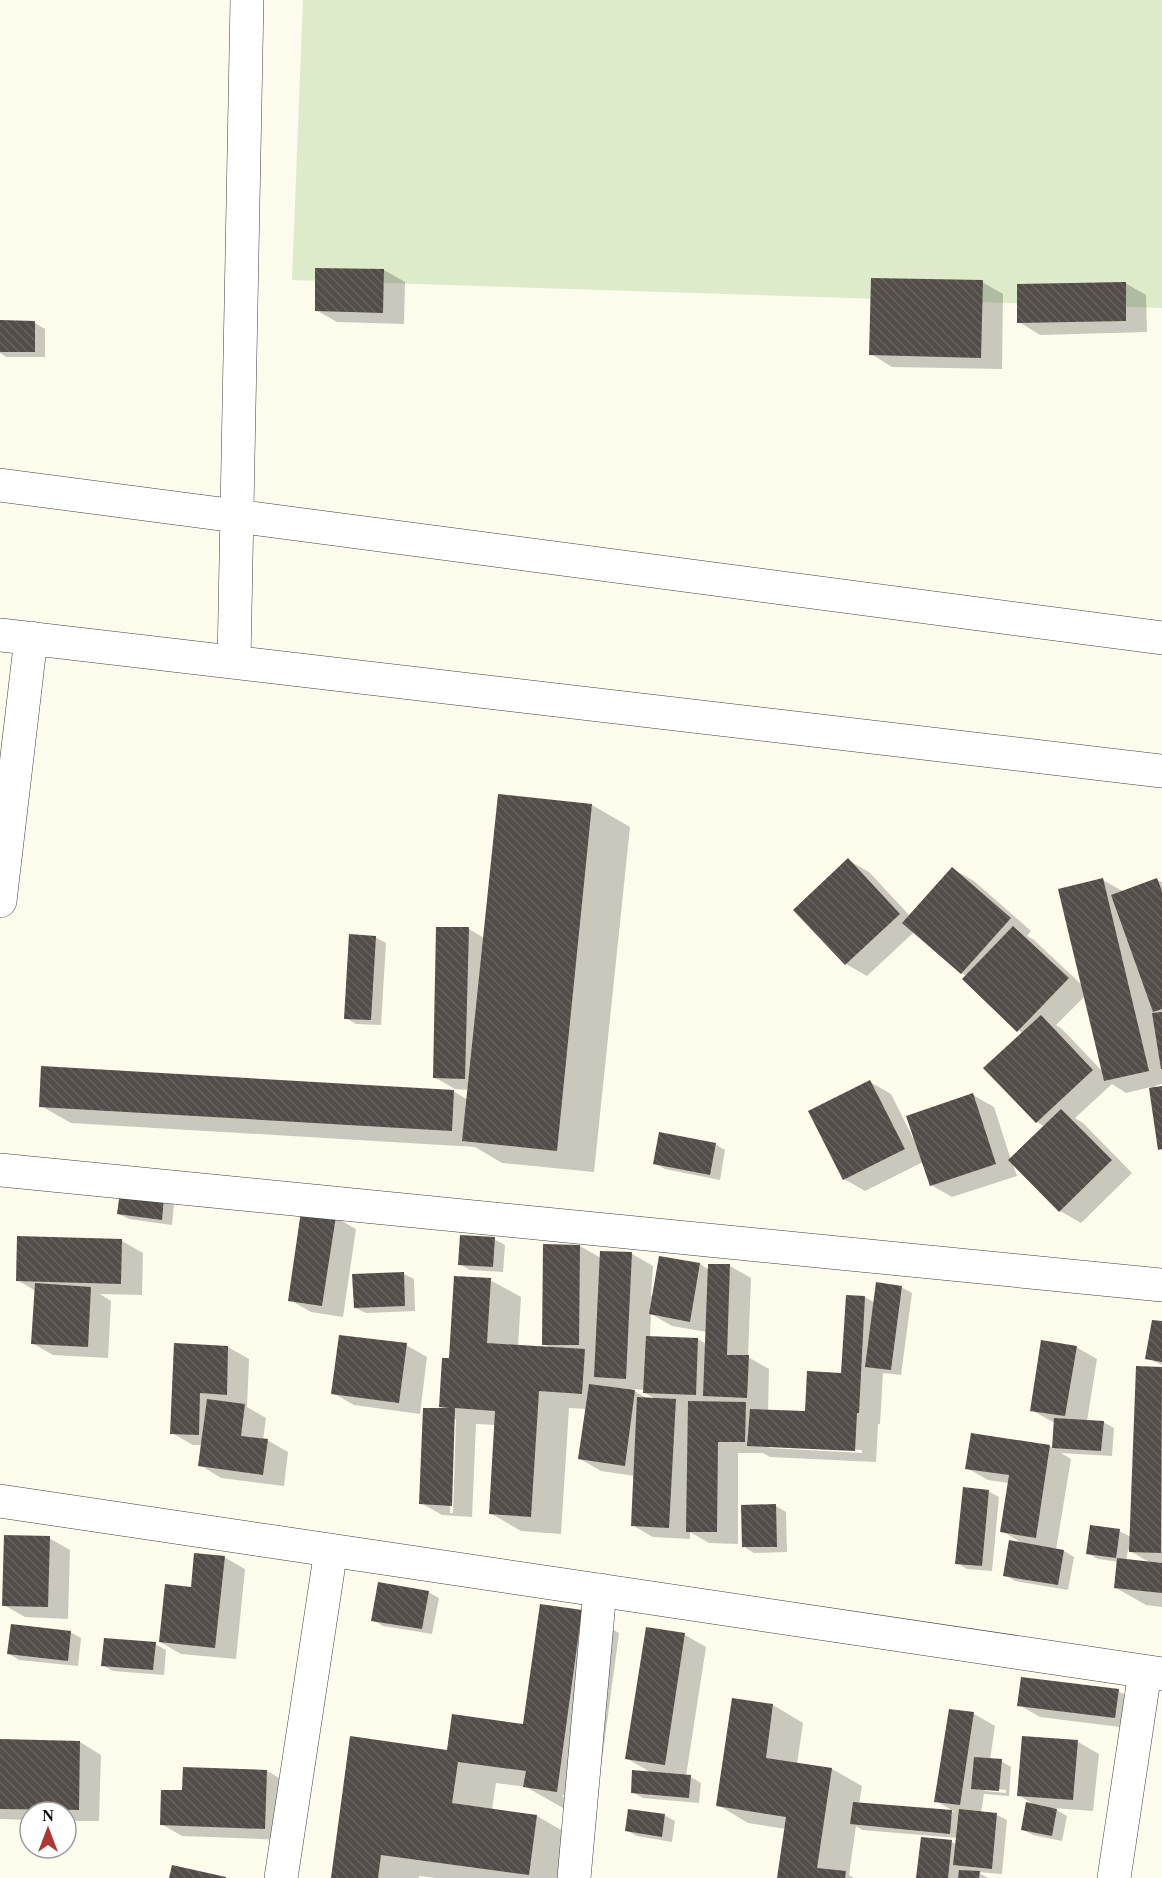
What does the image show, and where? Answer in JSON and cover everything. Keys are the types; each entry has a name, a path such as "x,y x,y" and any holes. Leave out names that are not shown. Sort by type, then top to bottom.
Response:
{"street":[{"path":"234,662 247,0"},
{"path":"0,485 1162,638"},
{"path":"0,901 15,636 1162,771"},
{"path":"0,1170 1162,1285"},
{"path":"0,1501 1153,1673 1114,1878"},
{"path":"280,1878 331,1550"},
{"path":"574,1878 600,1590"}],"green space":[{"path":"303,0 1162,0 1162,308 292,280"}],"building":[{"path":"315,268 384,269 383,313 315,311"},
{"path":"871,278 983,280 981,358 869,355"},
{"path":"1126,282 1126,321 1017,323 1017,284"},
{"path":"0,320 35,321 35,352 0,352"},
{"path":"498,794 592,804 557,1151 462,1141"},
{"path":"848,858 900,914 845,965 793,910"},
{"path":"952,867 1011,918 961,974 902,923"},
{"path":"1103,878 1149,1071 1104,1081 1058,889"},
{"path":"1157,878 1162,891 1162,1009 1153,1012 1111,895"},
{"path":"1013,926 1069,978 1017,1032 962,979"},
{"path":"436,927 469,927 465,1079 433,1078"},
{"path":"349,934 376,936 371,1020 344,1019"},
{"path":"1162,1012 1162,1069 1161,1069 1152,1013"},
{"path":"1041,1015 1093,1070 1036,1123 983,1068"},
{"path":"41,1066 454,1090 452,1131 39,1107"},
{"path":"870,1080 905,1149 843,1180 808,1111"},
{"path":"1162,1086 1162,1149 1158,1150 1149,1088"},
{"path":"973,1093 996,1164 930,1186 906,1116"},
{"path":"1061,1109 1112,1160 1059,1212 1008,1160"},
{"path":"659,1132 716,1143 710,1175 653,1164"},
{"path":"120,1192 164,1197 162,1220 117,1214"},
{"path":"301,1211 336,1216 322,1306 288,1301"},
{"path":"460,1235 495,1237 493,1267 458,1265"},
{"path":"17,1236 122,1239 121,1284 16,1281"},
{"path":"543,1244 580,1245 579,1345 542,1345"},
{"path":"600,1251 632,1252 626,1379 594,1377"},
{"path":"659,1256 700,1263 690,1322 649,1314"},
{"path":"708,1264 730,1264 727,1355 749,1355 747,1398 703,1396"},
{"path":"404,1272 405,1306 354,1308 352,1274"},
{"path":"454,1276 491,1278 487,1343 585,1349 582,1394 539,1391 531,1517 489,1514 495,1411 455,1408 452,1506 419,1504 423,1408 450,1408 439,1407 442,1358 449,1358"},
{"path":"876,1282 902,1286 891,1370 865,1367"},
{"path":"35,1283 91,1287 88,1347 31,1344"},
{"path":"846,1295 865,1296 855,1451 747,1446 750,1409 805,1411 807,1371 841,1373"},
{"path":"1152,1320 1162,1321 1162,1362 1145,1359"},
{"path":"339,1335 407,1343 399,1403 331,1394"},
{"path":"646,1336 698,1338 696,1395 643,1393"},
{"path":"1041,1340 1077,1346 1065,1416 1030,1411"},
{"path":"174,1343 228,1346 227,1395 200,1393 199,1435 170,1434"},
{"path":"1136,1366 1162,1367 1161,1553 1129,1552"},
{"path":"589,1384 635,1390 625,1466 578,1459"},
{"path":"637,1397 676,1399 669,1528 631,1526"},
{"path":"207,1399 245,1404 241,1436 268,1439 263,1475 198,1466"},
{"path":"688,1401 746,1402 745,1442 718,1442 717,1532 686,1532"},
{"path":"1054,1418 1104,1421 1101,1451 1052,1448"},
{"path":"971,1433 1050,1445 1036,1538 1000,1532 1009,1475 965,1469"},
{"path":"963,1487 989,1490 982,1566 955,1564"},
{"path":"776,1504 777,1547 742,1547 741,1505"},
{"path":"1090,1525 1120,1529 1116,1558 1086,1554"},
{"path":"4,1535 50,1536 48,1607 2,1606"},
{"path":"1009,1540 1064,1550 1058,1585 1003,1576"},
{"path":"194,1553 225,1556 215,1648 159,1642 165,1584 191,1587"},
{"path":"1117,1558 1162,1563 1162,1593 1114,1588"},
{"path":"378,1582 429,1591 422,1629 371,1621"},
{"path":"540,1604 582,1610 557,1792 523,1787 526,1771 458,1762 452,1803 537,1815 529,1875 381,1855 378,1878 331,1878 350,1736 447,1750 452,1714 523,1724"},
{"path":"11,1624 71,1631 68,1661 7,1654"},
{"path":"646,1627 685,1633 665,1765 625,1759"},
{"path":"104,1638 156,1642 153,1670 101,1666"},
{"path":"1021,1677 1119,1689 1115,1718 1017,1706"},
{"path":"732,1698 773,1704 766,1758 832,1768 817,1868 846,1871 845,1878 777,1878 786,1817 716,1806"},
{"path":"949,1709 974,1712 960,1805 934,1802"},
{"path":"1022,1736 1078,1740 1073,1800 1017,1796"},
{"path":"0,1739 80,1741 79,1810 78,1800 18,1800 18,1809 0,1809"},
{"path":"974,1757 1002,1759 999,1791 971,1789"},
{"path":"183,1767 267,1770 265,1829 160,1825 161,1790 182,1790"},
{"path":"632,1770 691,1775 689,1798 631,1793"},
{"path":"853,1802 952,1810 950,1834 850,1824"},
{"path":"1026,1802 1057,1809 1052,1836 1021,1830"},
{"path":"628,1809 665,1814 662,1837 625,1831"},
{"path":"959,1809 997,1813 992,1869 953,1865"},
{"path":"921,1837 952,1840 948,1878 916,1878"},
{"path":"172,1865 226,1877 226,1878 169,1878"},
{"path":"959,1870 980,1871 979,1878 958,1878"}]}
